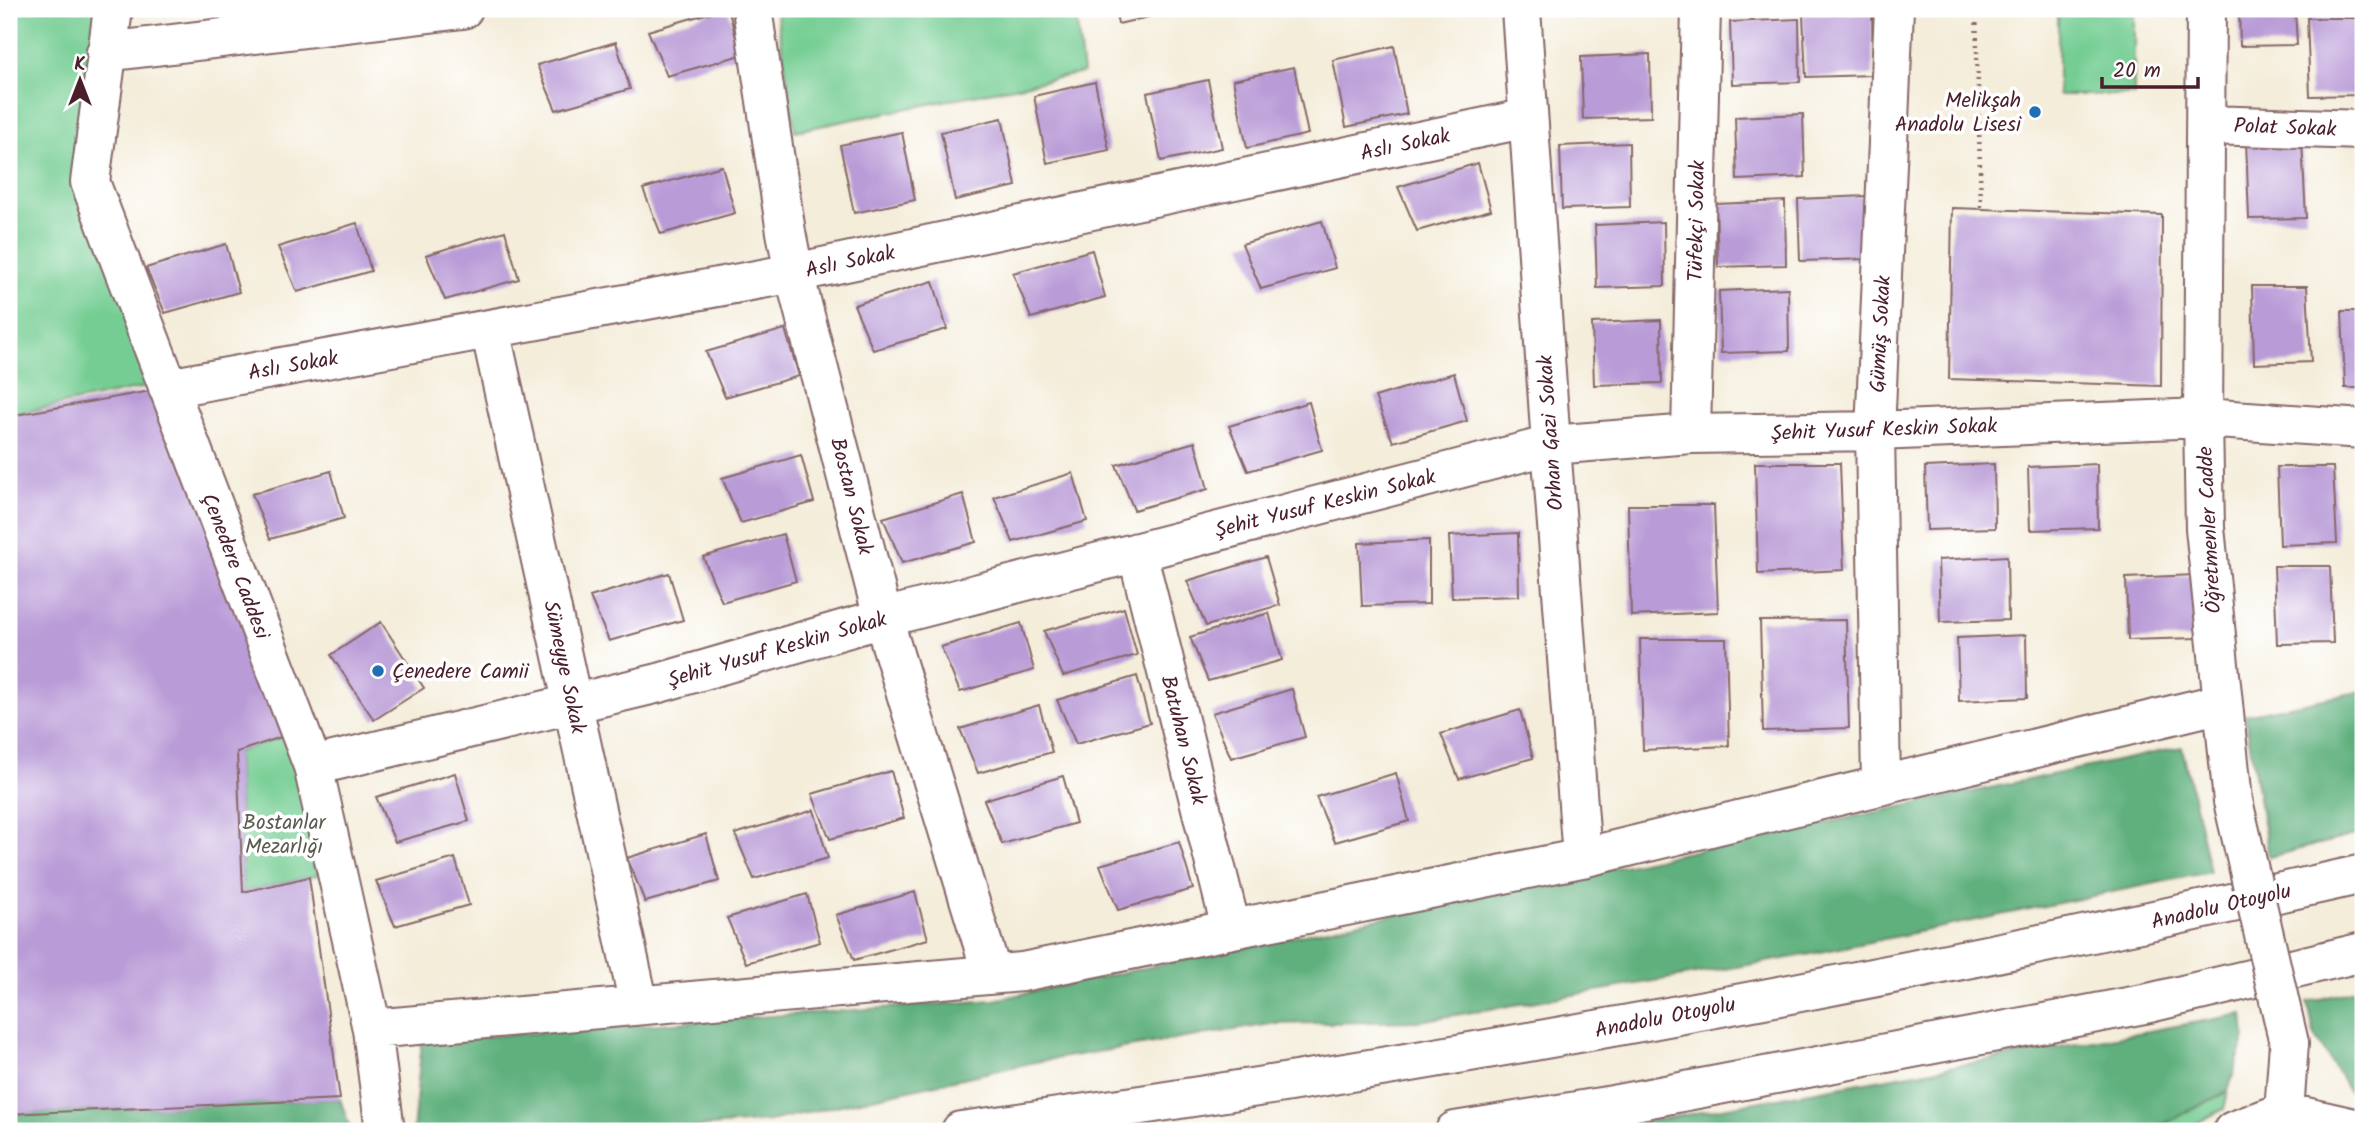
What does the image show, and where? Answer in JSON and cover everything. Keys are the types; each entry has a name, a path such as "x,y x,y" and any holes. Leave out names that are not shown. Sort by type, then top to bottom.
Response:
{"main road":[{"name":"Çenedere Caddesi","path":"113,9 90,182 313,766 372,1029 384,1131"},
{"path":"106,51 463,9"},
{"name":"Bostan Sokak","path":"752,9 794,273 883,618 992,974"},
{"name":"Orhan Gazi Sokak","path":"1521,9 1550,445 1582,858"},
{"name":"Tüfekçi Sokak","path":"1691,434 1700,9"},
{"name":"Gümüş Sokak","path":"1881,785 1875,431 1895,9"},
{"name":"Öğretmenler Cadde","path":"2206,9 2203,418 2205,528 2233,801 2289,1043 2283,1122"},
{"name":"Aslı Sokak","path":"168,388 794,273 1528,118"},
{"name":"Polat Sokak","path":"2207,125 2363,130"},
{"name":"Sümeyye Sokak","path":"490,329 639,1005"},
{"name":"Şehit Yusuf Keskin Sokak","path":"313,766 659,683 883,618 1550,445 1691,434 1875,431 2203,418 2363,429"},
{"name":"Batuhan Sokak","path":"1137,552 1231,928"},
{"path":"372,1029 1022,972 1582,858 2222,703"},
{"name":"Anadolu Otoyolu","path":"961,1131 1366,1071 1592,1030 2116,929 2363,874"},
{"path":"1455,1131 1613,1105 2149,1003 2363,952"},
{"path":"2233,1131 2283,1122 2363,1130"}],"path":[{"path":"1976,9 1981,209"}],"green space":[{"path":"9,9 113,9 90,182 166,383 9,415"},
{"path":"776,9 1075,9 1083,73 795,131"},
{"path":"2058,9 2134,9 2134,95 2058,95"},
{"path":"2363,691 2363,833 2269,857 2245,715"},
{"name":"Bostanlar Mezarlığı","path":"299,731 336,871 243,892 237,752"},
{"path":"2182,747 2210,872 1806,955 1420,1021 1271,1024 1035,1062 769,1121 651,1131 413,1131 422,1041 994,1000"},
{"path":"2363,988 2363,1108 2360,1109 2314,1034 2308,1002"},
{"path":"2243,1014 2245,1037 2228,1091 2164,1124 2125,1131 1595,1131"},
{"path":"2228,1091 2224,1109 2181,1131 2125,1131 2164,1124"},
{"path":"340,1099 351,1131 9,1131 9,1114"}],"building":[{"path":"728,9 741,55 667,76 648,31"},
{"path":"1115,9 1180,9 1180,10 1118,24"},
{"path":"2239,9 2295,9 2297,45 2240,46"},
{"path":"1872,12 1873,75 1806,77 1803,15"},
{"path":"2307,18 2362,18 2363,95 2310,96"},
{"path":"1799,19 1800,82 1732,84 1730,22"},
{"path":"616,42 630,89 556,110 537,65"},
{"path":"1394,46 1407,114 1346,127 1333,60"},
{"path":"1650,54 1651,117 1583,119 1581,57"},
{"path":"1294,67 1308,134 1247,148 1233,80"},
{"path":"1208,80 1222,148 1161,161 1147,93"},
{"path":"1095,82 1109,150 1047,163 1034,96"},
{"path":"1803,114 1805,177 1737,180 1735,117"},
{"path":"1002,118 1016,186 955,200 941,132"},
{"path":"902,132 915,200 854,213 840,145"},
{"path":"2246,141 2302,141 2306,218 2249,219"},
{"path":"1629,143 1630,207 1562,209 1560,146"},
{"path":"1478,163 1491,210 1417,231 1398,187"},
{"path":"722,166 735,213 661,234 643,189"},
{"path":"1867,196 1868,259 1800,261 1798,199"},
{"path":"1785,201 1786,265 1718,267 1716,204"},
{"path":"1952,208 2162,215 2161,386 1949,379"},
{"path":"1322,221 1335,268 1261,289 1242,244"},
{"path":"1664,222 1665,286 1597,288 1595,225"},
{"path":"357,223 371,271 297,292 278,247"},
{"path":"505,231 519,279 445,300 426,255"},
{"path":"226,244 239,292 165,313 146,268"},
{"path":"1092,250 1105,297 1031,318 1013,273"},
{"path":"933,281 947,329 873,350 854,305"},
{"path":"2252,286 2307,286 2311,362 2254,364"},
{"path":"1788,288 1789,351 1721,353 1719,291"},
{"path":"2342,311 2363,311 2363,388 2345,388"},
{"path":"1661,320 1662,383 1594,385 1592,323"},
{"path":"785,329 799,376 725,397 706,352"},
{"path":"1454,373 1467,421 1393,442 1375,397"},
{"path":"168,388 299,731 237,752 243,892 309,877 340,1099 9,1114 9,416"},
{"path":"1309,402 1322,450 1248,471 1229,426"},
{"path":"1195,442 1208,489 1134,510 1116,465"},
{"path":"801,455 814,502 741,523 722,478"},
{"path":"1755,463 1840,463 1844,570 1758,574"},
{"path":"1994,464 1995,528 1927,530 1925,467"},
{"path":"2097,464 2098,528 2030,530 2028,467"},
{"path":"2277,467 2333,467 2337,543 2280,545"},
{"path":"331,471 344,518 270,539 252,494"},
{"path":"1073,473 1087,521 1013,542 994,497"},
{"path":"963,494 976,542 902,563 883,518"},
{"path":"1628,505 1714,505 1718,612 1631,616"},
{"path":"1518,533 1519,596 1452,598 1449,536"},
{"path":"783,534 796,581 722,602 703,557"},
{"path":"1429,540 1429,604 1362,606 1359,543"},
{"path":"2007,556 2008,620 1940,622 1938,560"},
{"path":"1266,557 1280,605 1206,626 1187,581"},
{"path":"2274,566 2330,566 2333,643 2277,644"},
{"path":"669,573 683,620 609,641 590,597"},
{"path":"2195,575 2196,638 2128,640 2126,578"},
{"path":"1124,608 1137,655 1063,676 1044,631"},
{"path":"1269,613 1282,660 1208,681 1190,637"},
{"path":"1846,620 1849,728 1763,731 1760,621"},
{"name":"Çenedere Camii","path":"381,622 424,688 374,720 331,655"},
{"path":"1021,623 1034,670 960,692 941,647"},
{"path":"2026,635 2027,698 1959,701 1957,638"},
{"path":"1640,639 1726,639 1729,746 1643,750"},
{"path":"1137,676 1150,723 1076,744 1057,700"},
{"path":"1292,689 1305,737 1231,758 1212,713"},
{"path":"1039,705 1052,752 978,773 960,729"},
{"path":"1520,710 1533,758 1459,779 1441,734"},
{"path":"891,771 904,818 830,839 812,794"},
{"path":"455,773 469,821 395,842 376,797"},
{"path":"1396,773 1409,821 1335,842 1316,797"},
{"path":"1063,776 1076,823 1002,844 984,800"},
{"path":"814,810 828,858 754,879 735,834"},
{"path":"706,834 719,881 645,902 627,858"},
{"path":"1179,842 1193,889 1118,910 1100,865"},
{"path":"455,858 469,905 395,926 376,881"},
{"path":"915,892 928,939 854,960 836,915"},
{"path":"807,894 820,942 746,963 727,918"}],"place":[{"name":"Melikşah Anadolu Lisesi","path":"2035,112"},
{"name":"Çenedere Camii","path":"378,671"}]}
